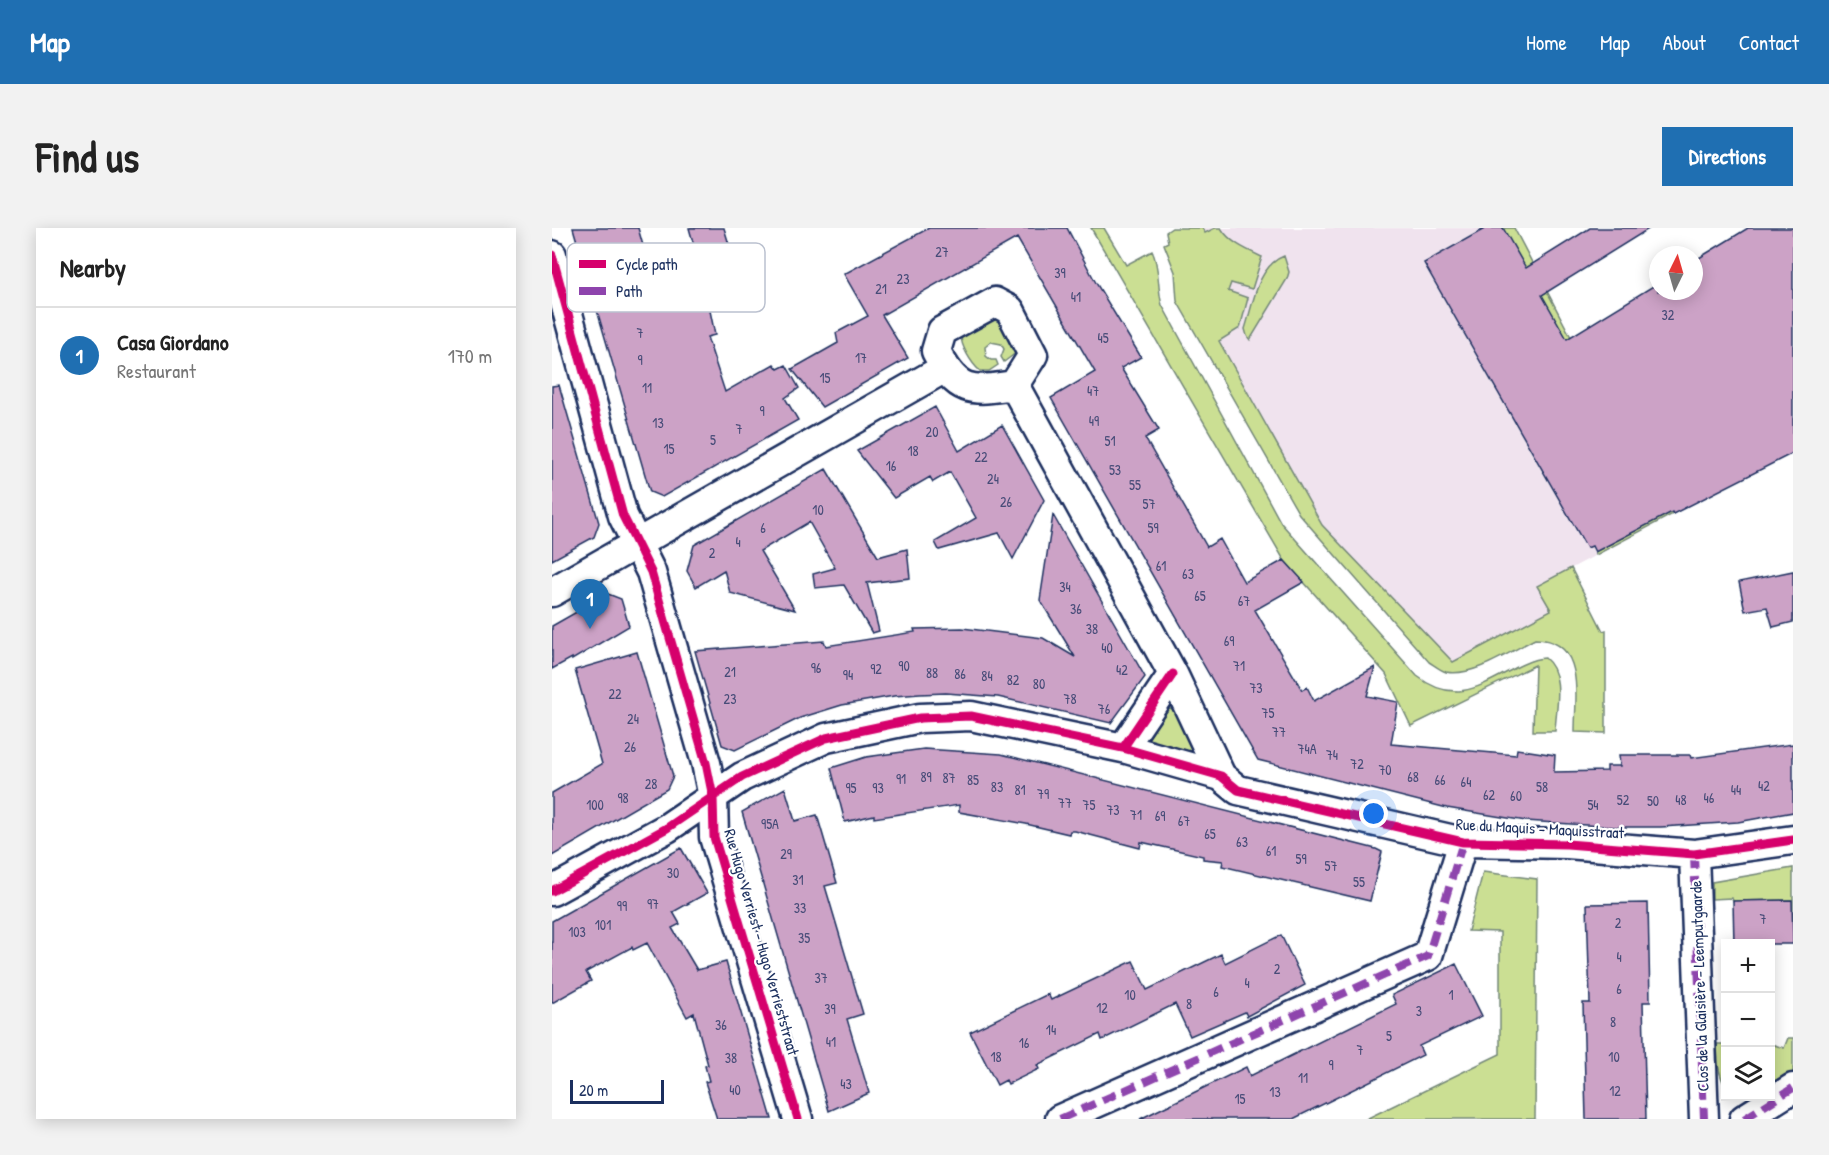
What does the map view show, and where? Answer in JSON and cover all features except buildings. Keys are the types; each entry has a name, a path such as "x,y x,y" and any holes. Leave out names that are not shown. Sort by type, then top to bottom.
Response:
{"street":[{"name":"Rue Hugo Verriest - Hugo Verrieststraat","path":"552,255 567,310"},
{"path":"995,302 1010,310 1033,355 1014,385 983,390 958,384 945,368 936,351 942,331 995,302"},
{"name":"Rue Hugo Verriest - Hugo Verrieststraat","path":"568,312 623,516 651,572 706,763 713,797 714,837 798,1119"},
{"path":"552,592 945,368"},
{"path":"1014,385 1173,674 1221,776"},
{"path":"1123,748 1173,674"},
{"name":"Rue du Maquis - Maquisstraat","path":"552,891 667,828 742,777 826,738 920,718 971,716 1123,748 1221,776 1238,790 1462,842 1567,844 1694,854 1793,840"},
{"path":"1060,1119 1428,956 1462,842"},
{"name":"Clos de la Glaisière - Leemputgaarde","path":"1694,854 1704,1119"},
{"path":"1744,1119 1793,1088"}],"shaded area":[{"path":"1202,228 1514,228 1571,337 1673,514 1538,586 1552,610 1453,662 1322,525 1169,251"}],"green space":[{"path":"1091,228 1104,228 1126,265 1152,251 1155,257 1162,305 1281,523 1417,676 1444,690 1456,691 1480,685 1519,666 1545,658 1555,673 1557,682 1558,702 1555,731 1533,731 1535,665 1411,726 1386,674 1284,560"},
{"path":"1172,228 1202,228 1205,233 1221,228 1234,242 1262,257 1252,289 1231,283 1228,291 1248,298 1240,328 1219,341 1322,525 1453,662 1551,610 1537,586 1571,568 1603,631 1606,630 1606,733 1575,732 1574,672 1570,659 1563,649 1551,642 1535,639 1491,662 1456,673 1446,672 1429,662 1299,514 1177,301 1175,272 1164,244 1168,242 1166,232"},
{"path":"1503,228 1514,228 1571,337 1602,382 1673,514 1596,555 1595,552 1633,532"},
{"path":"1284,256 1289,272 1287,279 1250,340 1245,329 1257,287 1268,268"},
{"path":"999,316 1017,352 1004,362 1001,357 1004,349 1001,344 991,342 985,347 986,356 991,360 996,360 998,365 989,371 980,371 967,354 961,334"},
{"path":"1169,708 1185,712 1200,739 1188,759 1147,741 1150,733"},
{"path":"1793,868 1793,937 1792,900 1712,899 1712,882"},
{"path":"1483,872 1537,879 1535,1119 1366,1119 1500,1054 1500,932 1468,931"},
{"path":"1788,1038 1793,1038 1793,1072 1775,1083 1775,1045 1784,1048"},
{"path":"1717,1044 1721,1044 1721,1077 1719,1070"}],"marked path":[{"path":"1060,1119 1428,956 1463,842"},
{"path":"1694,854 1704,1119"},
{"path":"1744,1119 1793,1088"}],"cycle path":[{"path":"552,255 567,310"},
{"path":"568,312 623,516 651,572 706,763 713,797 714,837 798,1119"},
{"path":"1123,748 1173,674"},
{"path":"552,891 667,828 742,777 826,738 920,718 971,716 1123,748 1221,776 1238,790 1463,842 1567,844 1694,854 1793,840"}],"place":[{"name":"Casa Giordano","path":"590,629"}]}
